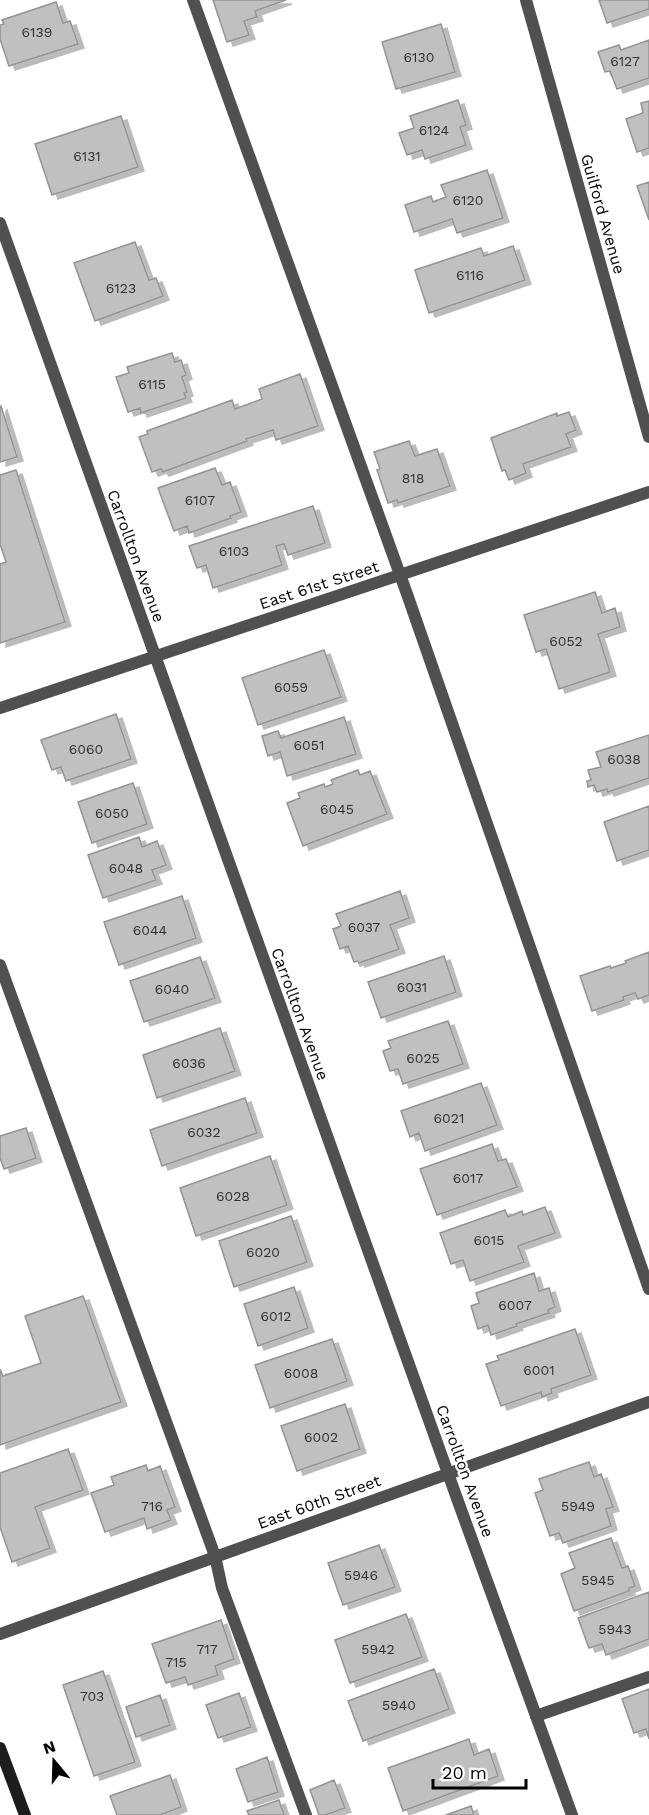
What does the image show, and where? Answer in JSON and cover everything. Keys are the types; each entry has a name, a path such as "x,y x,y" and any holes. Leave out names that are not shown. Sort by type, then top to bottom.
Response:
{"main road":[{"path":"0,1748 25,1815"}],"street":[{"path":"193,0 400,575 649,1289"},
{"name":"Guilford Avenue","path":"526,0 649,437"},
{"name":"Carrollton Avenue","path":"0,223 572,1815"},
{"name":"East 61st Street","path":"0,708 649,492"},
{"path":"0,965 215,1556 222,1588 306,1815"},
{"name":"East 60th Street","path":"0,1634 649,1402"},
{"path":"536,1716 649,1677"}],"building":[{"path":"213,0 286,0 255,11 257,17 244,21 249,35 227,42"},
{"path":"599,0 649,0 649,9 607,23"},
{"path":"56,2 63,23 70,21 78,44 9,66 0,39 0,25 4,24 2,20"},
{"path":"441,24 455,72 396,89 382,42"},
{"path":"649,40 649,78 617,89 610,71 605,72 598,52 619,45 621,50"},
{"path":"458,100 466,125 460,127 466,145 425,159 422,150 407,155 399,133 414,128 410,116"},
{"path":"649,101 649,148 637,152 626,119 643,113 641,103"},
{"path":"121,116 138,167 52,195 35,144"},
{"path":"487,170 503,218 457,233 452,219 414,232 405,205 431,196 433,202 446,197 441,185"},
{"path":"649,182 649,220 637,186"},
{"path":"135,242 149,280 156,278 163,296 95,321 74,263"},
{"path":"513,246 525,280 429,313 415,270 481,248 484,256"},
{"path":"172,353 175,362 181,360 186,375 182,377 187,392 184,393 186,398 141,413 140,408 128,412 116,377 129,373 127,367"},
{"path":"300,374 318,426 276,440 273,430 163,472 161,469 152,472 139,437 148,434 147,431 232,400 235,409 262,399 259,389"},
{"path":"0,407 17,457 0,462"},
{"path":"569,412 576,430 566,434 571,447 523,464 526,473 509,480 505,470 502,471 491,438 557,413 557,416"},
{"path":"409,441 415,456 437,449 450,486 398,503 397,500 388,503 377,470 380,469 374,452"},
{"path":"215,468 222,485 230,482 241,512 230,516 231,518 189,533 187,526 174,531 158,488"},
{"path":"16,470 65,622 0,643 0,564 6,562 0,544 0,475"},
{"path":"313,506 325,543 288,555 284,544 276,546 282,565 213,588 206,565 197,568 189,546"},
{"path":"595,592 602,613 615,608 620,627 598,634 610,672 559,689 546,649 536,652 524,615"},
{"path":"324,650 341,697 258,725 242,678"},
{"path":"116,714 131,759 66,781 61,767 52,770 41,740"},
{"path":"344,717 356,754 287,776 280,752 268,756 262,736 278,731 281,738"},
{"path":"649,735 649,778 608,792 607,789 597,792 594,785 588,787 587,781 591,780 588,770 601,767 596,752"},
{"path":"358,770 360,775 370,771 387,814 303,846 287,803 300,798 298,793 324,784 325,787 333,784 331,780"},
{"path":"133,783 147,824 92,843 78,802"},
{"path":"649,806 649,850 617,861 604,822"},
{"path":"139,837 142,847 157,841 166,865 152,870 156,880 103,898 88,855"},
{"path":"400,891 409,918 390,925 399,949 359,963 354,962 348,946 340,949 333,929 341,926 336,914"},
{"path":"182,896 196,938 119,965 104,922"},
{"path":"649,952 649,995 638,999 635,993 623,997 624,1000 592,1011 580,976 626,963 625,961"},
{"path":"444,956 456,992 381,1018 368,982"},
{"path":"200,957 215,998 144,1022 130,981"},
{"path":"448,1021 463,1064 403,1084 398,1069 390,1071 383,1051 391,1048 388,1041"},
{"path":"220,1028 235,1071 157,1098 143,1055"},
{"path":"481,1083 497,1125 425,1151 419,1133 410,1137 401,1111"},
{"path":"245,1098 257,1133 162,1166 150,1130"},
{"path":"26,1128 36,1158 4,1169 0,1158 0,1136"},
{"path":"492,1144 498,1161 506,1159 517,1187 437,1215 420,1169"},
{"path":"270,1156 287,1205 196,1236 180,1188"},
{"path":"545,1207 555,1233 518,1246 524,1262 470,1281 463,1260 451,1264 440,1233 505,1210 508,1217 522,1211 523,1215"},
{"path":"291,1216 307,1262 234,1287 219,1241"},
{"path":"534,1273 539,1291 549,1288 555,1307 548,1310 549,1313 491,1335 488,1325 478,1329 471,1306 479,1303 476,1293"},
{"path":"294,1287 308,1328 258,1346 244,1304"},
{"path":"83,1296 121,1402 0,1445 0,1369 3,1376 41,1363 25,1316"},
{"path":"575,1329 591,1375 551,1389 552,1393 542,1397 541,1392 501,1406 486,1364 499,1360 497,1356"},
{"path":"332,1339 347,1381 270,1408 255,1365"},
{"path":"345,1404 360,1449 297,1471 281,1426"},
{"path":"68,1449 83,1490 35,1507 50,1548 12,1562 0,1527 0,1473"},
{"path":"589,1462 594,1477 601,1474 613,1507 606,1509 611,1526 563,1543 559,1533 550,1536 535,1493 543,1490 539,1479"},
{"path":"146,1465 148,1471 160,1466 175,1507 167,1510 171,1520 147,1529 144,1518 105,1532 91,1493 114,1485 111,1477"},
{"path":"611,1538 622,1568 628,1566 635,1586 629,1588 629,1591 574,1611 561,1574 575,1568 569,1553"},
{"path":"379,1545 395,1587 343,1605 328,1563"},
{"path":"649,1592 649,1639 606,1655 602,1644 589,1648 578,1618"},
{"path":"406,1614 422,1657 350,1683 335,1640"},
{"path":"221,1620 234,1659 215,1666 218,1675 188,1685 185,1677 166,1683 152,1644"},
{"path":"434,1669 449,1709 363,1741 348,1701"},
{"path":"103,1671 135,1762 94,1776 63,1685"},
{"path":"649,1689 649,1739 646,1729 634,1733 622,1699"},
{"path":"239,1693 251,1727 218,1738 206,1705"},
{"path":"160,1695 170,1725 136,1737 126,1707"},
{"path":"469,1739 474,1755 489,1749 498,1776 403,1811 388,1768"},
{"path":"267,1757 278,1792 248,1802 236,1769"},
{"path":"170,1775 181,1807 160,1815 117,1815 110,1796"},
{"path":"334,1780 345,1808 319,1815 310,1790"},
{"path":"279,1800 284,1815 249,1815 247,1811"},
{"path":"471,1806 474,1815 446,1815"}]}
